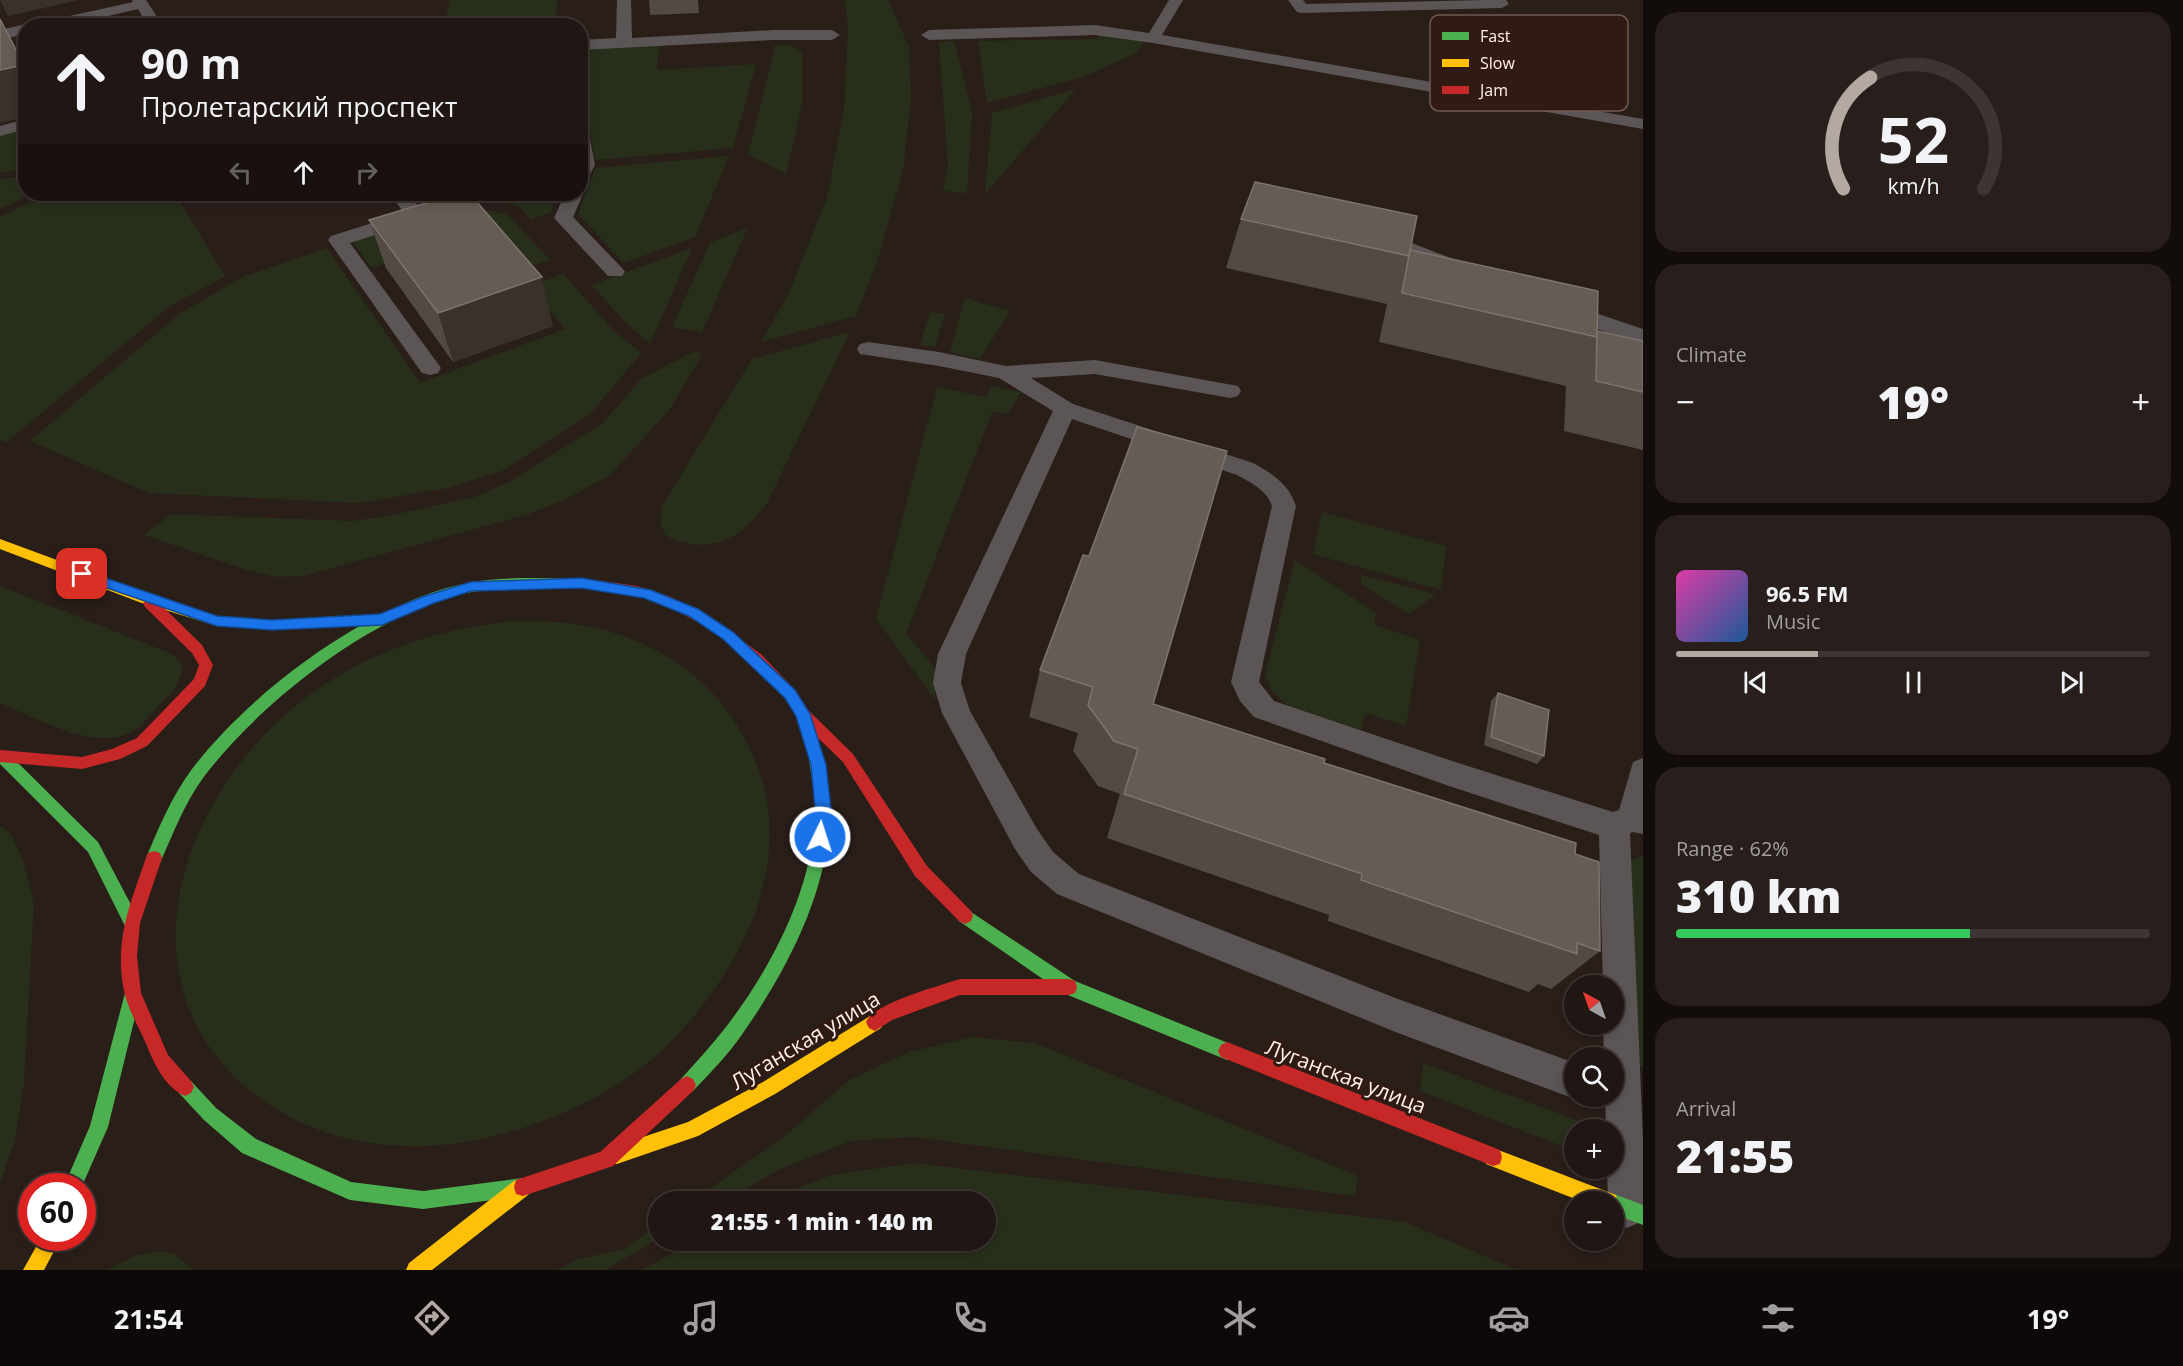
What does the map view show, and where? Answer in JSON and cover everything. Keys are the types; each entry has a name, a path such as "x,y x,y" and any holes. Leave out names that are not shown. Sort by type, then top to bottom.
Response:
{"main road":[{"path":"0,544 144,598 217,621 272,625 382,619"},
{"path":"521,1188 423,1200 350,1191 249,1146 210,1114 162,1061 133,993 129,956 132,923 153,860 169,822 211,754 232,731 289,683 382,619 430,599 471,586 581,583 646,593 693,613 728,636 790,694 803,714 818,765 824,818 814,877 789,940 734,1031 681,1092 606,1159"},
{"path":"2,757 82,763 115,755 142,742 200,682 206,665 197,649 144,598"},
{"name":"Луганская улица","path":"803,714 848,758 921,871 946,899 973,924 1069,987 1344,1099 1582,1191"},
{"path":"2,757 93,847 132,923"},
{"name":"Луганская улица","path":"521,1188 692,1130 769,1088 887,1014 960,987 1069,987"},
{"path":"80,1173 99,1127 133,993"},
{"path":"416,1270 521,1188"},
{"path":"33,1270 44,1251"}],"lane":[{"path":"624,0 624,44"},
{"path":"1153,38 1176,0"},
{"path":"1296,0 1302,9 1502,4 1497,0"},
{"path":"75,18 140,2 151,18"},
{"path":"929,34 1095,30 1430,87"},
{"path":"0,35 18,32"},
{"path":"588,45 774,35 832,35"},
{"path":"1569,111 1643,124"},
{"path":"0,131 18,126"},
{"path":"405,201 415,214"},
{"path":"430,368 338,240 460,201"},
{"path":"571,201 563,218 615,272"},
{"path":"1361,230 1470,272"},
{"path":"1546,301 1612,327 1643,335"},
{"path":"868,349 939,359 1005,372 1095,367 1230,391"},
{"path":"1005,372 1065,409 1245,468 1269,482 1281,493 1284,506 1245,682 1250,693 1264,709 1415,761 1630,822"},
{"path":"1065,409 952,654 947,682 956,713 1026,839 1042,862 1068,884 1398,1016 1564,1077"},
{"path":"1620,1047 1630,822 1643,771"},
{"path":"1618,1107 1622,1191"}],"green space":[{"path":"450,0 557,0 556,18 446,18"},
{"path":"845,0 888,0 909,47 911,100 903,170 877,262 856,316 761,342 789,293 827,198 844,108 848,29"},
{"path":"1097,34 1145,40 1136,53 1086,76 987,103 978,41 1099,39"},
{"path":"954,41 972,112 967,193 943,191 948,165 939,42"},
{"path":"659,45 657,70 756,64 733,148 595,160 588,130 588,49"},
{"path":"776,45 790,45 802,52 802,105 786,174 748,154"},
{"path":"1076,89 985,194 992,113"},
{"path":"18,128 18,171 0,172 0,133"},
{"path":"729,156 695,237 624,263 578,214 583,201 588,201 588,187 595,168"},
{"path":"18,177 18,200 0,209 0,179"},
{"path":"32,201 179,201 225,276 170,306 7,442 0,440 0,217"},
{"path":"496,201 555,201 551,212 531,219 518,206"},
{"path":"462,204 508,215 550,260 519,270 485,232 372,268 351,240"},
{"path":"748,227 702,332 672,327 710,243"},
{"path":"327,248 420,383 565,329 530,286 563,274 614,331 641,353 590,414 502,471 448,488 359,503 149,493 30,441 178,315 240,278"},
{"path":"692,248 650,344 625,322 592,285"},
{"path":"965,298 1010,311 980,359 950,352"},
{"path":"930,312 945,314 935,347 920,345"},
{"path":"850,332 767,503 757,516 735,535 711,544 682,542 666,536 660,524 662,506 752,359"},
{"path":"693,352 703,353 669,410 610,475 566,499 529,514 303,576 276,577 247,570 144,535 171,514 352,521 388,516 475,497 509,482 603,423 641,379"},
{"path":"991,386 1021,392 1008,414 992,412 906,634 936,669 935,700 876,619 937,387 986,397"},
{"path":"1322,512 1446,546 1441,590 1313,554"},
{"path":"1295,560 1376,613 1374,625 1420,640 1406,726 1365,713 1361,730 1287,705 1271,690 1265,674"},
{"path":"1361,575 1436,594 1409,614 1361,584"},
{"path":"0,586 172,654 183,665 176,685 169,696 135,730 120,736 103,738 67,731 0,703"},
{"path":"512,621 571,624 622,635 676,662 700,681 720,702 738,727 752,754 763,784 769,818 769,852 763,886 753,918 739,950 721,979 679,1033 638,1070 592,1099 567,1111 541,1122 489,1137 440,1145 414,1146 363,1142 315,1128 292,1118 233,1075 196,1024 178,966 178,906 194,845 223,788 264,735 315,691 361,663 409,643 459,629"},
{"path":"0,826 11,834 24,862 34,903 24,1082 15,1139 0,1183"},
{"path":"1643,855 1643,1067 1640,1066 1629,862"},
{"path":"972,1037 1035,1043 1358,1176 1355,1196 914,1137 850,1141 780,1169 742,1191 706,1191 785,1136 849,1080 909,1052"},
{"path":"1423,1063 1574,1119 1564,1119 1564,1147 1420,1091"},
{"path":"914,1163 1405,1222 1517,1270 642,1270 677,1251 996,1251 996,1191 790,1191 831,1175"},
{"path":"648,1232 648,1245 605,1270 558,1270 576,1260 624,1249"},
{"path":"157,1251 174,1254 193,1270 107,1270 135,1256"}],"building":[{"path":"0,19 18,54 18,66 0,70"},
{"path":"1255,182 1417,216 1409,256 1241,219"},
{"path":"433,201 476,201 542,277 438,313 369,220"},
{"path":"1410,250 1598,291 1597,337 1402,293"},
{"path":"1597,331 1643,341 1643,392 1596,381"},
{"path":"1137,427 1227,451 1153,704 1325,759 1324,763 1576,843 1575,854 1599,862 1600,951 1577,943 1577,954 1361,880 1362,874 1124,794 1138,749 1114,741 1088,705 1093,687 1040,670 1083,555 1089,556"},
{"path":"1498,693 1549,710 1544,756 1491,737"}],"traffic: fast":[{"path":"154,858 185,793 221,745 250,716 322,658 400,611 437,596 485,585 581,583"},
{"path":"687,1085 730,1037 755,1000 791,934 805,899 816,863 822,827 822,791 815,754"},
{"path":"4,758 93,847 132,923"},
{"path":"965,916 1069,987 1227,1051"},
{"path":"79,1173 99,1127 133,993"},
{"path":"185,1087 210,1114 249,1146 350,1191 423,1200 523,1187"},
{"path":"1624,1208 1643,1215"}],"traffic: slow":[{"path":"0,544 144,598 217,621 272,625 377,620"},
{"path":"617,1155 692,1130 769,1088 875,1022"},
{"path":"1493,1157 1581,1191"},
{"path":"416,1270 521,1188"},
{"path":"33,1270 44,1251"}],"traffic: jam":[{"path":"581,583 637,591 665,600 711,625 734,641 757,659 792,696 805,719 815,754"},
{"path":"0,756 82,763 115,755 142,742 200,682 206,665 197,649 150,603"},
{"path":"803,714 848,758 921,871 965,916"},
{"path":"154,858 132,923 129,956 133,993 162,1061 185,1087"},
{"path":"875,1022 887,1014 960,987 1069,987"},
{"path":"1227,1051 1493,1157"},
{"path":"523,1187 606,1159 687,1085"}],"route":[{"path":"82,574 144,598 217,621 272,625 382,619 430,599 471,586 581,583 646,593 693,613 728,636 764,667 790,694 803,714 818,765 824,818 820,837"}]}
